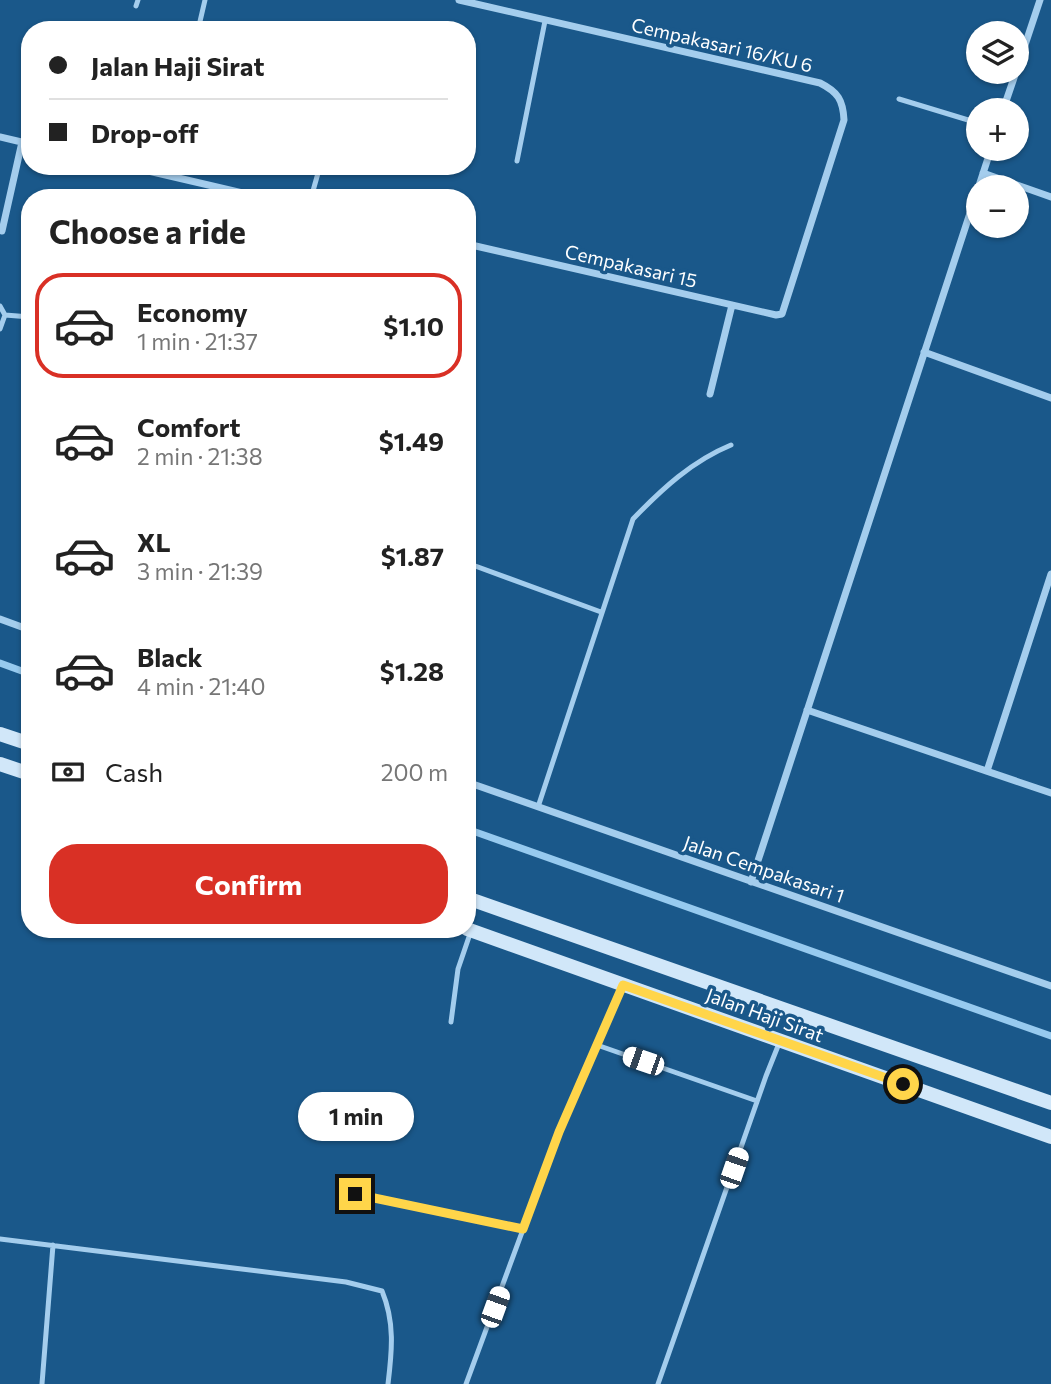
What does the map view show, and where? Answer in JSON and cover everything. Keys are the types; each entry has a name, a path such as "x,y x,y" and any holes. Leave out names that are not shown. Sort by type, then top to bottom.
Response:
{"main road":[{"path":"0,734 21,741"},
{"path":"0,764 21,771"},
{"name":"Jalan Haji Sirat","path":"476,901 1051,1103"},
{"name":"Jalan Haji Sirat","path":"476,932 1051,1137"}],"street":[{"name":"Cempakasari 16/KU 6","path":"459,0 820,83 839,95 844,106 844,120 786,309"},
{"path":"1029,33 1040,0"},
{"path":"0,137 21,142"},
{"path":"2,231 21,161"},
{"path":"751,881 987,161"},
{"path":"983,173 1051,197"},
{"path":"166,175 225,189"},
{"name":"Cempakasari 15","path":"476,246 776,315 782,314 786,309"},
{"path":"710,394 732,305"},
{"path":"924,352 1051,398"},
{"path":"987,771 1049,588 1051,574"},
{"path":"0,619 21,627"},
{"path":"807,710 1051,793"},
{"name":"Jalan Cempakasari 1","path":"476,785 1051,986"}],"lane":[{"path":"200,21 205,0"},
{"path":"495,9 497,0"},
{"path":"517,161 545,20"},
{"path":"899,99 966,119"},
{"path":"0,306 5,315 0,329"},
{"path":"5,315 21,316"},
{"path":"538,807 632,519 665,486 709,454 731,445"},
{"path":"476,566 601,612"},
{"path":"452,1022 458,969 467,938"},
{"path":"466,1384 559,1132 623,985"},
{"path":"658,1384 780,1041"},
{"path":"597,1045 757,1101"},
{"path":"355,1194 523,1229"},
{"path":"0,1239 346,1282 382,1291 389,1309 393,1346 388,1384"},
{"path":"42,1384 53,1245"}],"waterway":[{"path":"0,663 21,671"},
{"path":"476,832 1051,1036"}],"route":[{"path":"355,1194 523,1229 559,1132 623,985 903,1084"}]}
